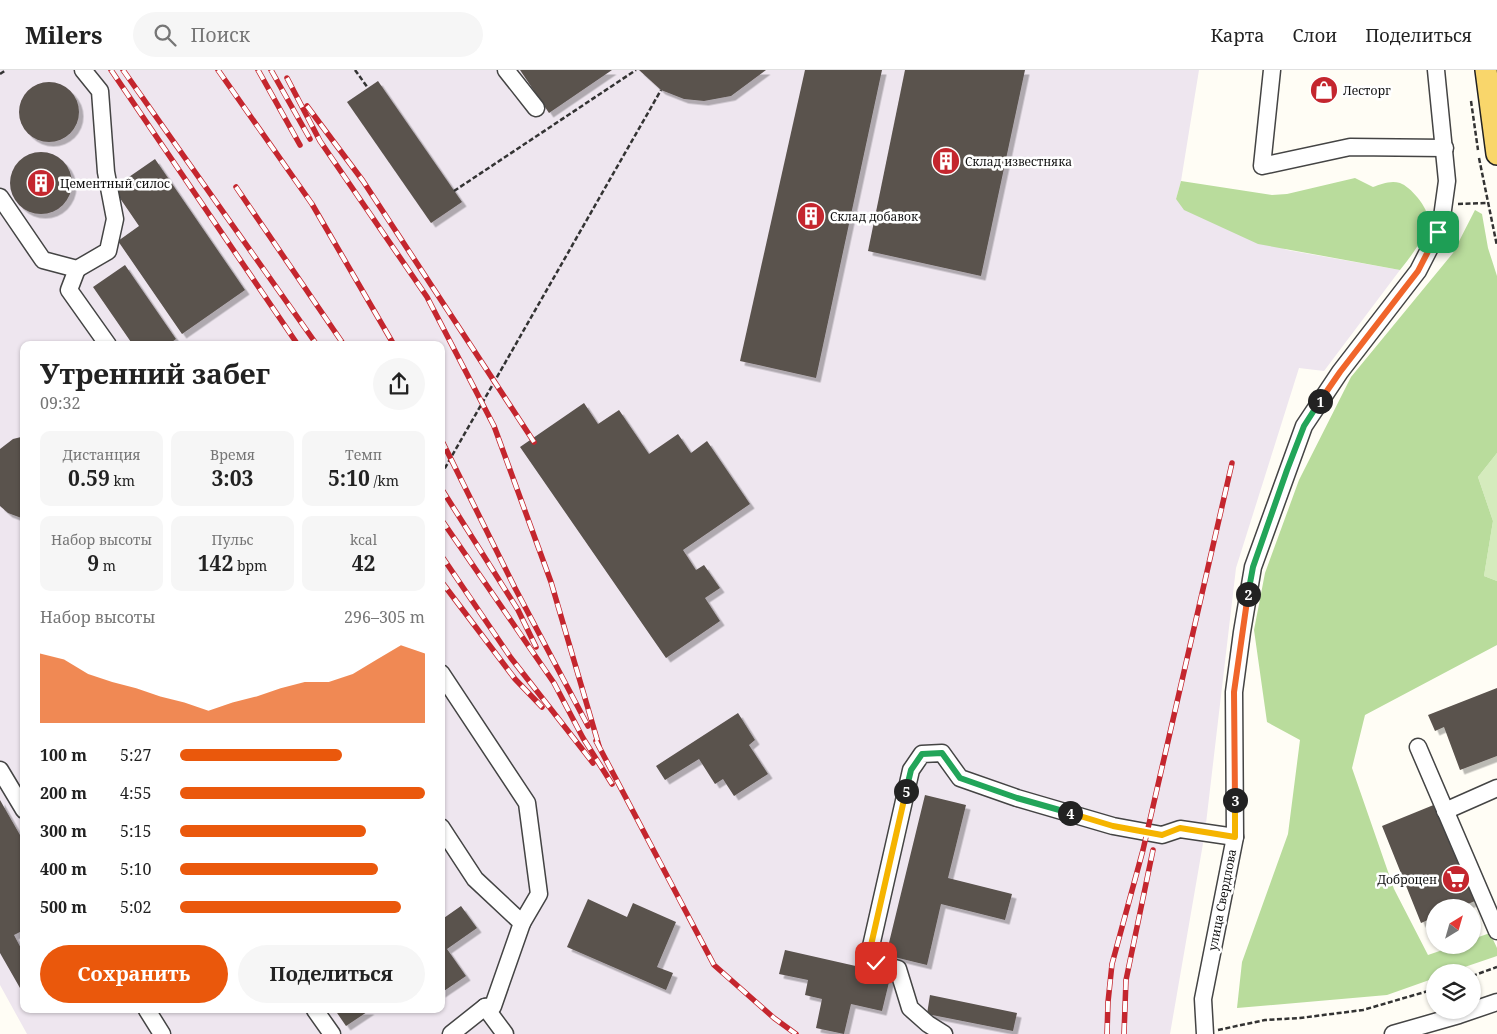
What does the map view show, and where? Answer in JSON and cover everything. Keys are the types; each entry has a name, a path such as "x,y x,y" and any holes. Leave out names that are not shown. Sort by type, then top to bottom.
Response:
{"main road":[{"path":"1486,70 1497,154"}],"street":[{"path":"83,70 100,91 106,172 115,219 108,251 78,269 69,290 105,341"},
{"path":"506,70 536,108"},
{"path":"1272,70 1262,166 1350,147 1444,148"},
{"name":"улица Свердлова","path":"1205,1034 1203,999 1235,837 1234,692 1253,567 1304,426 1340,372 1418,271 1438,232 1447,181 1436,70"},
{"path":"0,197 43,260 78,269"},
{"path":"445,679 527,803 539,894 522,923 493,1006 485,1007 451,1034"},
{"path":"1418,747 1497,932"},
{"path":"944,1034 928,1024 910,1008 898,969 876,963 869,954 911,770 922,754 942,753 960,778 1017,798 1113,826 1162,835 1180,828 1235,837"},
{"path":"0,770 20,803"},
{"path":"1445,811 1497,788"},
{"path":"445,832 475,879 522,923"},
{"path":"1393,1034 1497,1002"},
{"path":"485,1007 505,1034"},
{"path":"150,1013 162,1034"},
{"path":"317,1013 332,1034"}],"path":[{"path":"0,74 6,70"},
{"path":"355,70 368,88"},
{"path":"454,191 636,70"},
{"path":"445,468 661,90"},
{"path":"1444,205 1488,203"},
{"path":"1481,973 1497,967"},
{"path":"1205,1034 1265,1020 1300,1018 1362,1010 1426,992"}],"shaded area":[{"path":"0,70 1199,70 1181,181 1176,199 1287,250 1400,270 1324,371 1299,368 1236,568 1205,832 1170,1034 27,1034 0,985"}],"green space":[{"path":"1355,178 1373,187 1390,182 1400,183 1414,194 1426,212 1428,223 1423,236 1417,248 1400,270 1258,244 1184,210 1176,199 1181,181 1272,195 1287,194"},
{"path":"1475,210 1482,214 1488,248 1497,276 1497,453 1478,477 1493,521 1484,576 1497,581 1497,645 1365,715 1352,768 1394,889 1426,954 1481,954 1481,936 1490,933 1497,948 1497,956 1474,964 1426,964 1426,981 1387,995 1237,1008 1242,962 1288,834 1300,740 1267,722 1254,630 1265,573 1299,480 1351,377 1453,253"},
{"path":"1497,453 1497,581 1484,576 1493,521 1478,477"}],"building":[{"path":"520,70 612,70 549,113"},
{"path":"639,70 766,70 731,96 704,101 684,99 661,90"},
{"name":"Склад добавок","path":"805,70 882,70 816,378 740,361"},
{"name":"Склад известняка","path":"905,70 1025,70 981,276 868,251"},
{"path":"378,81 462,202 431,223 347,102"},
{"name":"Цементный силос","path":"49,82 65,87 70,91 74,96 79,112 74,128 70,133 65,137 49,142 33,137 28,133 24,128 19,112 24,96 28,91 33,87"},
{"name":"Цементный силос","path":"41,152 53,155 63,161 69,171 72,183 69,195 63,205 53,211 41,214 29,211 19,205 13,195 10,183 13,171 19,161 29,155"},
{"path":"155,159 245,290 182,334 118,241 139,226 113,188"},
{"path":"125,265 176,339 173,341 130,341 93,287"},
{"path":"584,403 598,424 619,410 649,454 678,434 691,453 707,441 750,504 683,550 696,570 704,565 720,588 705,598 720,621 666,658 520,447"},
{"path":"20,437 20,518 8,513 0,506 0,449 13,439"},
{"path":"1497,688 1497,756 1460,770 1444,727 1435,731 1428,715"},
{"path":"738,713 755,740 749,745 768,774 734,796 723,779 715,784 699,759 665,780 656,766"},
{"path":"925,795 966,805 948,878 1012,894 1005,920 941,904 927,965 886,955"},
{"path":"0,800 20,835 20,932 14,935 20,946 20,988 0,953"},
{"path":"1436,804 1474,899 1426,899 1426,921 1421,923 1382,826"},
{"path":"588,899 627,917 633,903 676,922 657,967 673,973 666,990 567,947"},
{"path":"461,906 477,928 447,949 466,976 445,990 445,917"},
{"path":"785,950 891,974 882,1011 851,1004 844,1034 816,1028 822,999 805,995 808,980 779,974"},
{"path":"930,995 1017,1013 1013,1031 927,1014"},
{"path":"337,1013 366,1013 346,1026"}],"railway":[{"path":"111,70 295,341"},
{"path":"123,70 314,341"},
{"path":"218,70 312,204 392,341"},
{"path":"258,70 300,145"},
{"path":"271,70 310,139"},
{"path":"287,78 320,141 427,297 494,426 551,582 599,746"},
{"path":"307,106 363,181 534,442"},
{"path":"236,187 341,341"},
{"path":"445,447 515,588 588,726"},
{"path":"1107,1034 1112,964 1143,850 1232,463"},
{"path":"445,494 518,610 536,647"},
{"path":"445,525 554,683 583,738 612,784"},
{"path":"445,561 511,658 593,763"},
{"path":"445,586 515,679 542,707"},
{"path":"596,741 714,965 774,1018 796,1034"},
{"path":"1124,1034 1126,980 1153,850"}],"place":[{"name":"Лесторг","path":"1324,90"},
{"name":"Склад известняка","path":"946,161"},
{"name":"Цементный силос","path":"41,183"},
{"name":"Склад добавок","path":"811,216"},
{"name":"Доброцен","path":"1456,879"}],"route":[{"path":"876,963 869,954 911,770 922,754 942,753 960,778 1017,798 1113,826 1162,835 1180,828 1235,837 1234,692 1253,567 1304,426 1340,372 1418,271 1438,232"}]}
